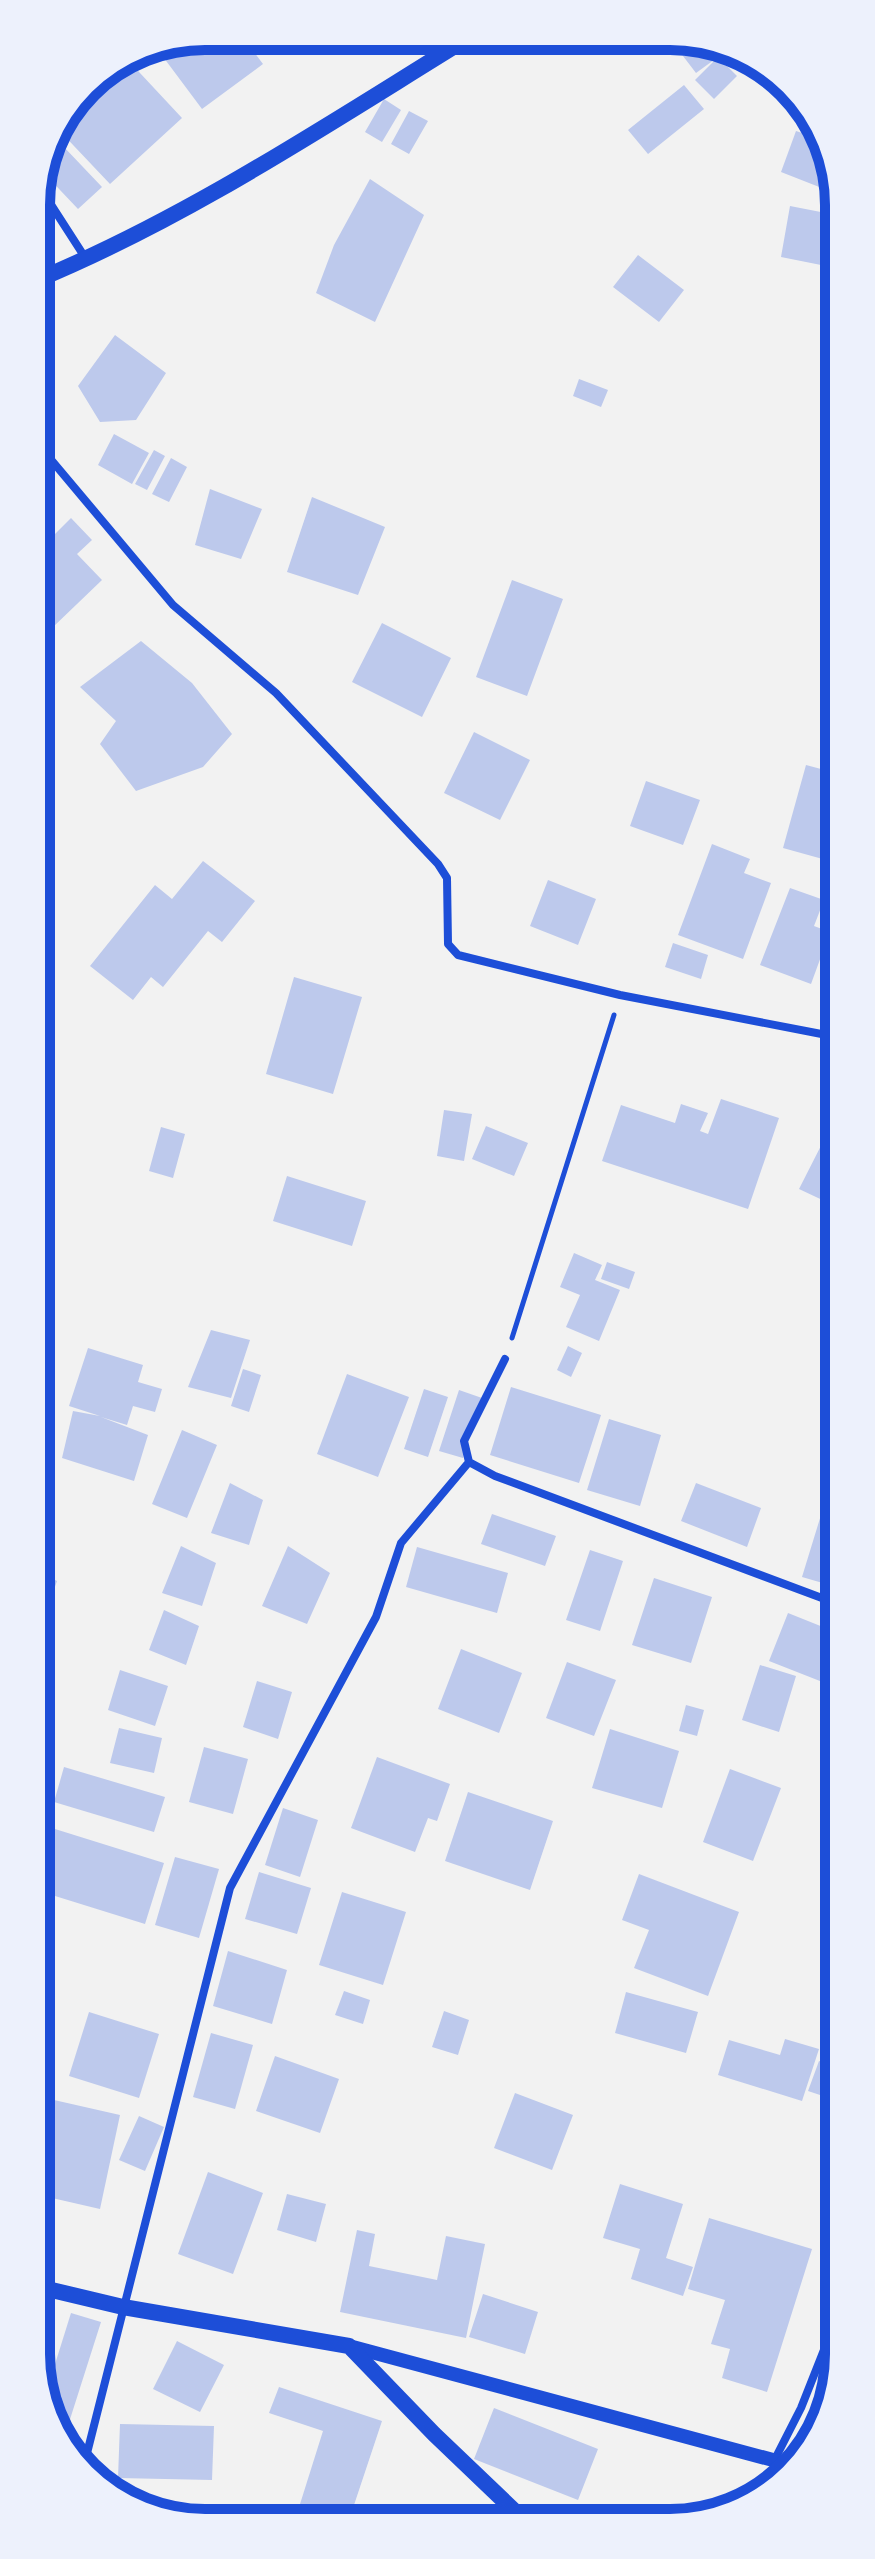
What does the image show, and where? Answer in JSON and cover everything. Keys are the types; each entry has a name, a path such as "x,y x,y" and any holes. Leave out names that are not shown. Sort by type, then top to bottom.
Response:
{"main road":[{"path":"50,274 86,259 255,169 448,50"},
{"path":"50,2290 123,2307 349,2346 512,2509"}],"street":[{"path":"50,203 86,259"},
{"path":"50,458 173,605 276,693 438,864 447,878 447,936 453,950 536,976 825,1035"},
{"path":"505,1359 464,1441 469,1462 495,1476 825,1599"},
{"path":"87,2454 230,1888 376,1617 401,1543 469,1462"},
{"path":"349,2346 782,2461"},
{"path":"775,2459 801,2408 825,2347"}],"path":[{"path":"505,1359 620,995"}],"building":[{"path":"252,50 263,64 202,109 162,56 185,51"},
{"path":"679,50 717,57 696,73"},
{"path":"718,57 737,76 714,99 695,80"},
{"path":"134,67 182,118 110,184 66,137 88,103 103,88"},
{"path":"684,85 704,109 648,154 628,130"},
{"path":"384,99 401,110 382,142 365,132"},
{"path":"409,111 428,121 409,154 391,144"},
{"path":"796,131 808,135 817,155 824,189 781,172"},
{"path":"61,147 102,187 78,209 52,182"},
{"path":"370,179 424,215 375,322 316,293 334,245"},
{"path":"790,206 825,213 825,245 821,265 781,257"},
{"path":"638,255 684,290 659,322 613,287"},
{"path":"115,335 166,373 136,420 100,422 78,386"},
{"path":"579,379 608,390 601,407 573,396"},
{"path":"114,434 149,453 132,484 98,465"},
{"path":"154,450 165,456 147,490 135,484"},
{"path":"171,458 187,467 169,502 152,494"},
{"path":"210,489 262,509 241,559 195,545"},
{"path":"312,497 385,527 358,595 287,572"},
{"path":"71,518 92,540 77,554 102,580 52,628 50,626 50,539"},
{"path":"512,580 563,599 527,696 476,677"},
{"path":"382,623 451,658 422,717 352,682"},
{"path":"141,641 192,683 232,734 203,767 136,791 100,744 116,721 80,687"},
{"path":"474,732 530,760 500,820 444,793"},
{"path":"806,765 825,770 825,860 783,848"},
{"path":"646,781 700,800 683,845 630,826"},
{"path":"712,844 750,859 744,873 771,883 743,959 678,935"},
{"path":"203,861 255,901 222,942 208,931 163,987 151,977 133,1000 90,966 155,885 172,899"},
{"path":"548,880 596,899 578,945 530,926"},
{"path":"790,888 824,900 814,926 825,930 825,946 811,984 760,965"},
{"path":"673,943 708,955 701,979 665,967"},
{"path":"294,977 362,997 333,1094 266,1074"},
{"path":"721,1099 779,1118 748,1209 602,1161 621,1105 675,1123 681,1104 708,1113 700,1131 708,1134"},
{"path":"444,1110 472,1114 464,1161 437,1156"},
{"path":"486,1126 528,1143 514,1176 472,1159"},
{"path":"161,1127 185,1134 173,1178 149,1171"},
{"path":"825,1138 825,1201 799,1189"},
{"path":"287,1176 366,1201 352,1246 273,1221"},
{"path":"574,1253 602,1265 595,1280 620,1290 599,1341 566,1327 580,1295 560,1287"},
{"path":"607,1262 635,1272 629,1289 601,1279"},
{"path":"211,1330 250,1340 231,1398 188,1387"},
{"path":"568,1346 582,1353 571,1377 557,1370"},
{"path":"88,1348 143,1365 138,1382 162,1389 155,1412 133,1406 127,1425 101,1417 148,1435 134,1481 62,1458 73,1411 100,1416 69,1406"},
{"path":"243,1369 261,1375 249,1412 231,1406"},
{"path":"347,1374 409,1397 378,1477 317,1454"},
{"path":"511,1387 601,1415 579,1483 490,1455"},
{"path":"424,1389 448,1397 428,1457 404,1449"},
{"path":"459,1390 482,1398 463,1458 439,1451"},
{"path":"609,1419 661,1435 640,1506 587,1490"},
{"path":"182,1430 217,1445 187,1518 152,1504"},
{"path":"230,1483 263,1500 249,1545 211,1533"},
{"path":"696,1483 761,1508 747,1547 681,1521"},
{"path":"492,1514 556,1536 545,1566 481,1544"},
{"path":"821,1515 825,1516 825,1584 802,1577"},
{"path":"181,1546 216,1563 202,1606 162,1593"},
{"path":"288,1546 330,1573 307,1624 262,1606"},
{"path":"417,1547 508,1573 497,1613 406,1587"},
{"path":"590,1550 623,1561 600,1631 566,1620"},
{"path":"50,1577 57,1581 50,1601"},
{"path":"654,1578 712,1597 691,1663 632,1645"},
{"path":"164,1610 199,1626 186,1665 149,1650"},
{"path":"788,1613 825,1628 825,1683 769,1661"},
{"path":"461,1649 522,1673 499,1733 438,1709"},
{"path":"567,1662 616,1680 594,1736 546,1718"},
{"path":"760,1665 796,1676 779,1732 742,1720"},
{"path":"120,1670 168,1686 155,1726 108,1710"},
{"path":"257,1681 292,1692 278,1739 243,1727"},
{"path":"686,1705 704,1710 697,1736 679,1731"},
{"path":"119,1728 162,1738 154,1773 110,1763"},
{"path":"610,1729 679,1751 662,1808 592,1788"},
{"path":"204,1747 248,1759 233,1814 189,1802"},
{"path":"377,1757 450,1784 437,1821 428,1818 415,1852 351,1828"},
{"path":"64,1767 165,1797 154,1832 54,1802"},
{"path":"730,1769 781,1788 753,1861 703,1842"},
{"path":"468,1792 553,1821 530,1890 445,1861"},
{"path":"283,1808 318,1820 300,1877 265,1865"},
{"path":"55,1829 164,1863 145,1924 50,1894 50,1848"},
{"path":"175,1857 219,1869 199,1938 155,1925"},
{"path":"259,1872 311,1888 297,1934 245,1919"},
{"path":"639,1874 739,1912 708,1996 634,1968 649,1930 622,1920"},
{"path":"342,1892 406,1912 383,1985 319,1965"},
{"path":"228,1951 287,1970 272,2024 213,2006"},
{"path":"344,1991 370,2000 363,2024 335,2015"},
{"path":"626,1992 698,2012 686,2053 615,2033"},
{"path":"444,2011 469,2020 458,2055 432,2047"},
{"path":"89,2012 159,2034 139,2098 69,2076"},
{"path":"211,2033 253,2045 235,2109 193,2097"},
{"path":"785,2039 819,2049 802,2101 718,2075 729,2040 780,2055"},
{"path":"275,2056 339,2079 320,2133 256,2111"},
{"path":"819,2061 825,2063 825,2097 808,2091"},
{"path":"515,2093 573,2115 552,2170 494,2148"},
{"path":"54,2100 120,2115 100,2209 50,2198 50,2118"},
{"path":"139,2116 164,2127 145,2171 119,2160"},
{"path":"208,2172 263,2193 233,2274 178,2254"},
{"path":"620,2184 683,2204 666,2258 693,2267 683,2296 631,2279 640,2249 603,2238"},
{"path":"287,2194 326,2204 316,2242 277,2230"},
{"path":"709,2218 812,2249 767,2392 722,2378 730,2349 711,2344 725,2300 688,2289"},
{"path":"357,2230 375,2234 369,2266 437,2280 446,2236 485,2244 466,2338 340,2312"},
{"path":"483,2294 538,2312 525,2354 469,2337"},
{"path":"71,2313 101,2322 68,2426 58,2404 51,2376"},
{"path":"177,2341 224,2365 200,2412 153,2389"},
{"path":"279,2387 382,2421 353,2509 298,2509 323,2431 269,2413"},
{"path":"494,2408 598,2449 578,2500 474,2459"},
{"path":"120,2424 214,2426 212,2480 118,2478"}]}
